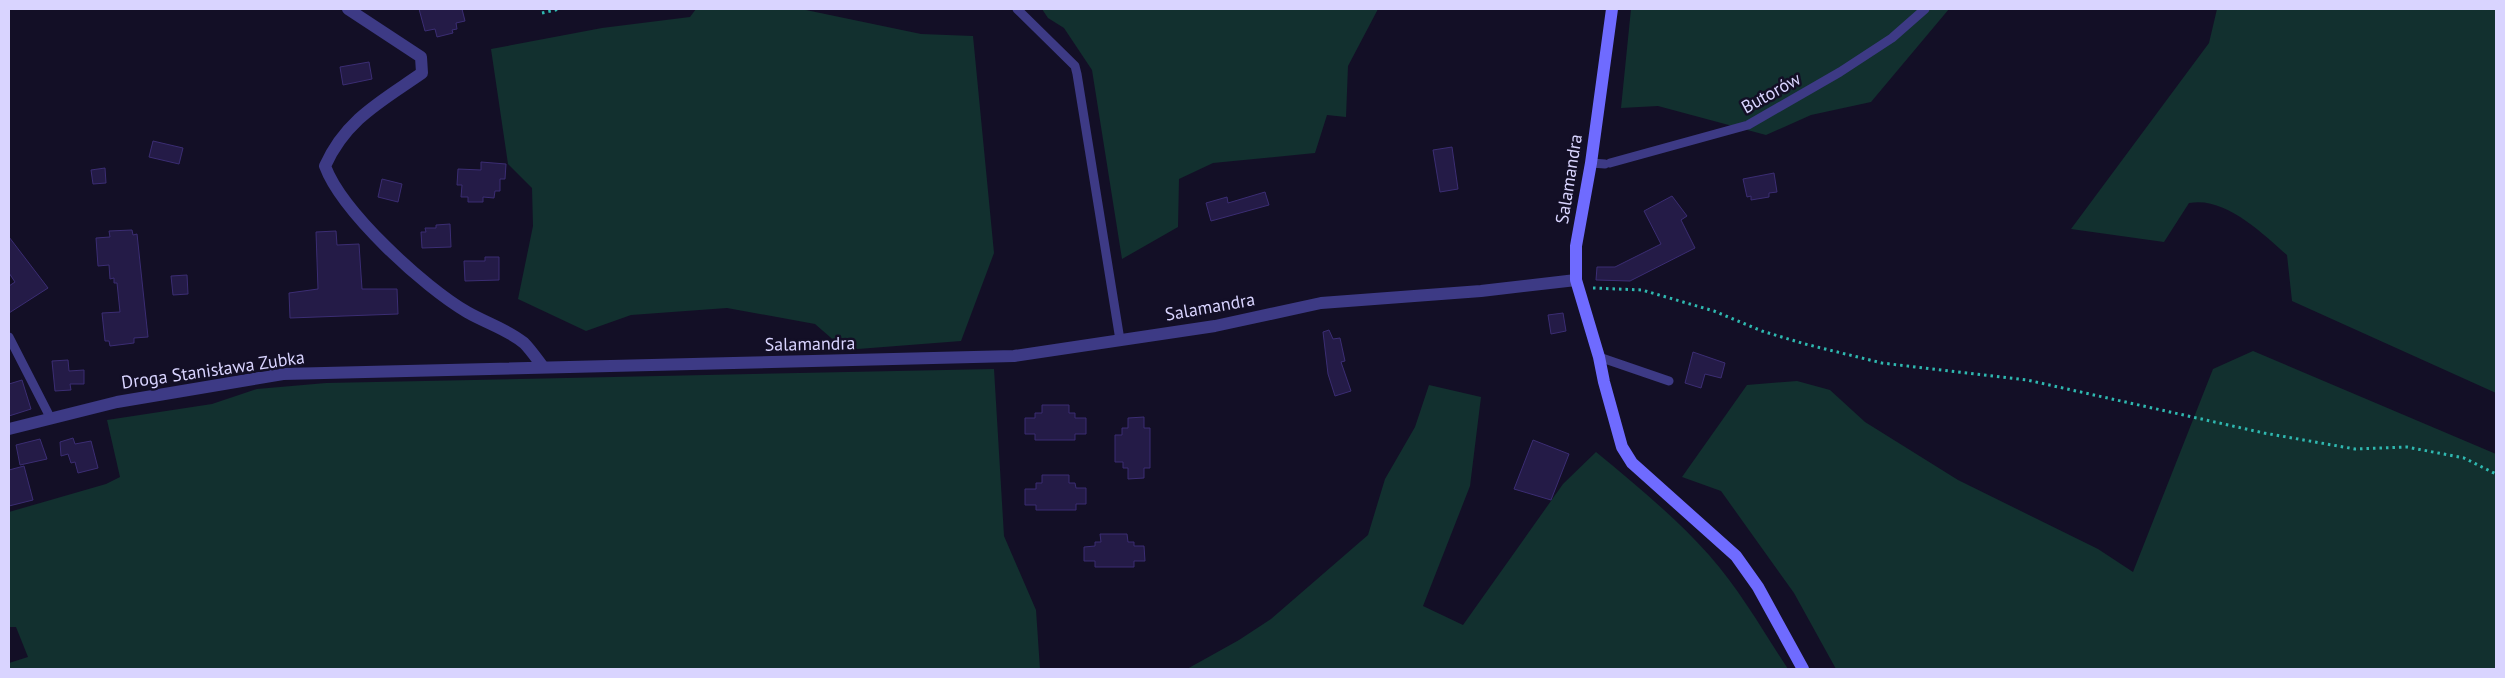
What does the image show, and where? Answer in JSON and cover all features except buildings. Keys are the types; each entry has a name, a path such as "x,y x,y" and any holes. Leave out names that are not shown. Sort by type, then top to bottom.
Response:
{"street":[{"path":"348,9 421,57 422,73 370,109 350,126 334,145 324,166 330,182 384,243 428,286 467,312 500,327 524,344 543,367"},
{"name":"Salamandra","path":"576,367 1014,356 1215,326 1321,303 1577,285 1576,246 1591,162 1612,9"},
{"path":"1577,285 1599,357 1622,447 1632,463 1736,556 1758,587 1803,669"},
{"name":"Droga Stanisława Zubka","path":"9,429 50,417 117,402 283,374 576,367"}],"lane":[{"path":"1017,9 1075,66 1120,340"},
{"name":"Butorów","path":"1591,162 1608,164 1748,125 1848,68 1892,38 1925,9"},
{"path":"9,338 50,417"},
{"path":"1599,357 1669,381"}],"path":[{"path":"542,13 560,9"},
{"path":"1577,285 1592,288 1642,290 1714,311 1762,331 1882,363 2027,380 2264,433 2355,449 2407,447 2464,458 2496,474"}],"green space":[{"path":"696,9 801,9 921,34 973,36 994,253 961,341 845,350 815,324 727,308 631,315 586,331 518,299 533,226 532,188 508,164 491,49 602,28 690,17"},
{"path":"1042,9 1378,9 1348,66 1346,117 1327,115 1315,153 1213,163 1179,179 1178,227 1122,259 1092,70 1064,28 1048,18"},
{"path":"1631,9 1949,9 1871,102 1811,115 1766,135 1658,106 1621,108"},
{"path":"2217,9 2496,9 2496,393 2292,301 2287,255 2242,218 2216,205 2203,202 2189,203 2164,242 2071,229 2209,43"},
{"path":"2253,351 2496,454 2496,669 1836,669 1794,593 1721,491 1682,477 1747,385 1797,381 1830,390 1865,422 1958,480 2098,549 2133,572 2213,369"},
{"path":"994,369 1004,536 1036,610 1040,669 9,669 9,663 28,657 16,627 9,627 9,512 106,484 120,477 107,420 212,404 257,389 326,383"},
{"path":"1429,385 1481,397 1470,486 1423,606 1463,625 1563,484 1596,452 1669,514 1709,555 1741,596 1788,669 1187,669 1239,640 1271,619 1368,535 1385,479 1415,427"}]}
